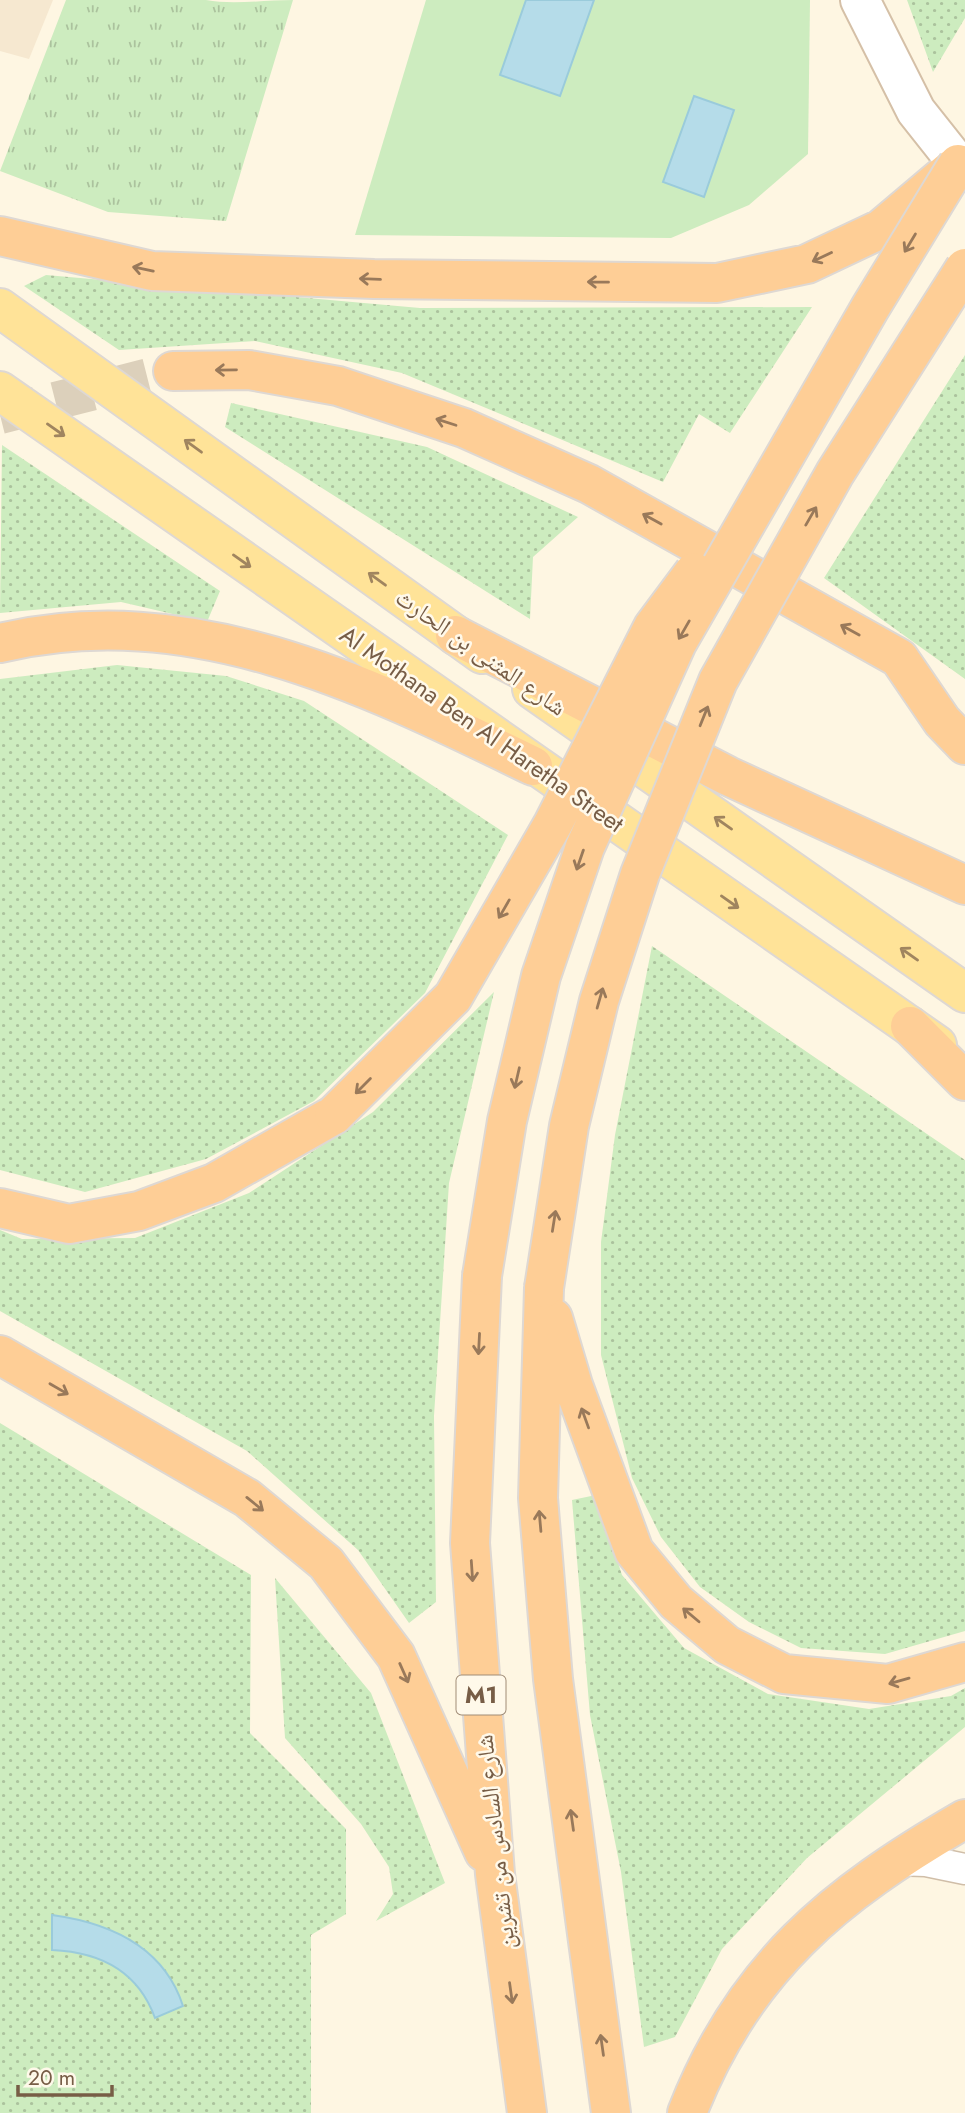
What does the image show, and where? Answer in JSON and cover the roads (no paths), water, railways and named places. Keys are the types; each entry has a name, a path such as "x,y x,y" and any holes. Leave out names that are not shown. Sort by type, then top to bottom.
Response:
{"highway":[{"path":"0,236 152,271 374,279 718,283 807,264 881,229 961,158"},
{"path":"0,1208 69,1224 139,1211 214,1183 334,1115 453,998 553,824 653,627 797,436 961,158"},
{"path":"611,2113 553,1679 538,1498 544,1288 569,1126 598,1001 640,874 718,681 835,473 965,268"},
{"path":"173,371 249,370 338,386 464,428 589,484 899,657 965,703"},
{"name":"شارع السادس من تشرين","path":"527,2113 495,1874 470,1543 482,1276 507,1121 541,975 585,846 677,643 797,436"},
{"path":"0,643 37,635 98,632 167,632 231,643 323,671 406,704 533,766"},
{"path":"456,635 728,776 965,884"},
{"path":"899,657 942,721 965,745"},
{"path":"910,1026 965,1081"},
{"path":"544,1288 573,1385 634,1550 676,1602 726,1645 784,1674 888,1684 965,1662"},
{"path":"0,1355 247,1498 326,1563 396,1656 495,1874"},
{"path":"687,2113 698,2084 743,2006 791,1943 841,1899 893,1860 965,1819"}],"main road":[{"path":"860,5 916,111 961,158"},
{"name":"شارع المثنى بن الحارث","path":"0,307 456,635 965,993"},
{"name":"Al Mothana Ben Al Haretha Street","path":"0,391 533,766 965,1064"}],"street":[{"path":"893,1860 926,1861 965,1869"}],"water":[{"path":"526,0 594,0 560,96 500,75"},
{"path":"694,96 734,110 704,197 663,182"},
{"path":"52,1915 94,1924 132,1941 163,1968 183,2006 155,2018 138,1988 115,1967 86,1955 52,1950"}],"tunnel":[{"path":"0,415 173,371"}]}
